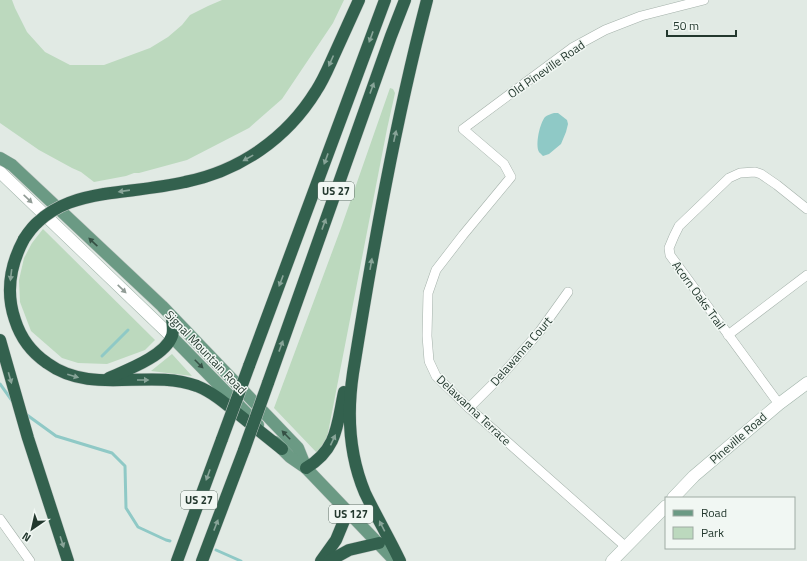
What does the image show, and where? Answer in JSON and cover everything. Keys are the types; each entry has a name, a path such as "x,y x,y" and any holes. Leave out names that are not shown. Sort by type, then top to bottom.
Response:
{"highway":[{"path":"282,449 216,396 198,387 169,380 90,380 65,374 52,367 38,357 27,345 18,328 12,312 10,291 12,267 17,251 24,239 37,222 50,211 69,202 85,197 185,182 211,175 235,165 270,144 296,118 316,91 326,73 359,0"},
{"name":"US 27","path":"177,561 384,0"},
{"name":"US 27","path":"202,561 244,450 405,0"},
{"path":"400,561 365,493 358,472 351,440 349,418 350,390 378,222 410,68 427,0"},
{"path":"306,468 323,455 330,446 335,435 366,291"},
{"path":"104,380 137,365 157,353 166,345 172,337 172,317"},
{"path":"0,340 28,438 68,561"},
{"path":"321,561 336,540 348,511"},
{"path":"329,561 349,550 379,543"}],"main road":[{"name":"Signal Mountain Road","path":"0,158 12,166 172,317 298,448 306,468 396,561"},
{"name":"Signal Mountain Road","path":"0,172 172,337 282,449"},
{"name":"Pineville Road","path":"675,497 694,476 779,404 807,383"},
{"name":"US 127","path":"282,449 290,457 306,468"},
{"path":"612,561 665,507"}],"street":[{"name":"Old Pineville Road","path":"462,129 572,48 605,30 642,16 704,0"},
{"name":"Delawanna Terrace","path":"462,129 504,164 511,177 436,270 428,293 427,336 430,361 436,376 469,408 626,547"},
{"name":"Acorn Oaks Trail","path":"779,404 670,255 669,248 679,226 730,178 740,173 755,172 761,174 807,209"},
{"name":"Acorn Oaks Trail","path":"728,335 807,275"},
{"name":"Delawanna Court","path":"469,408 502,375 540,331 568,292"},
{"path":"0,519 30,561"}],"green space":[{"path":"0,0 12,0 27,32 45,52 70,65 104,65 150,48 168,37 182,25 190,15 222,0 344,0 333,23 282,99 249,128 187,160 139,173 94,182 81,172 39,150 0,123"},
{"path":"390,88 393,89 395,93 327,438 318,454 274,408 341,228"},
{"path":"43,229 155,340 145,350 107,364 78,363 62,358 31,331 20,302 19,280 24,258 32,243"},
{"path":"172,354 192,376 151,371"}],"water":[{"path":"558,113 567,120 568,124 566,132 561,144 549,154 543,156 539,152 538,148 540,129 545,117"}],"waterway":[{"path":"102,356 128,330"},
{"path":"0,384 13,402"},
{"path":"27,415 56,436 112,453 125,466 126,508 138,527 170,541"},
{"path":"216,550 241,561"}]}
